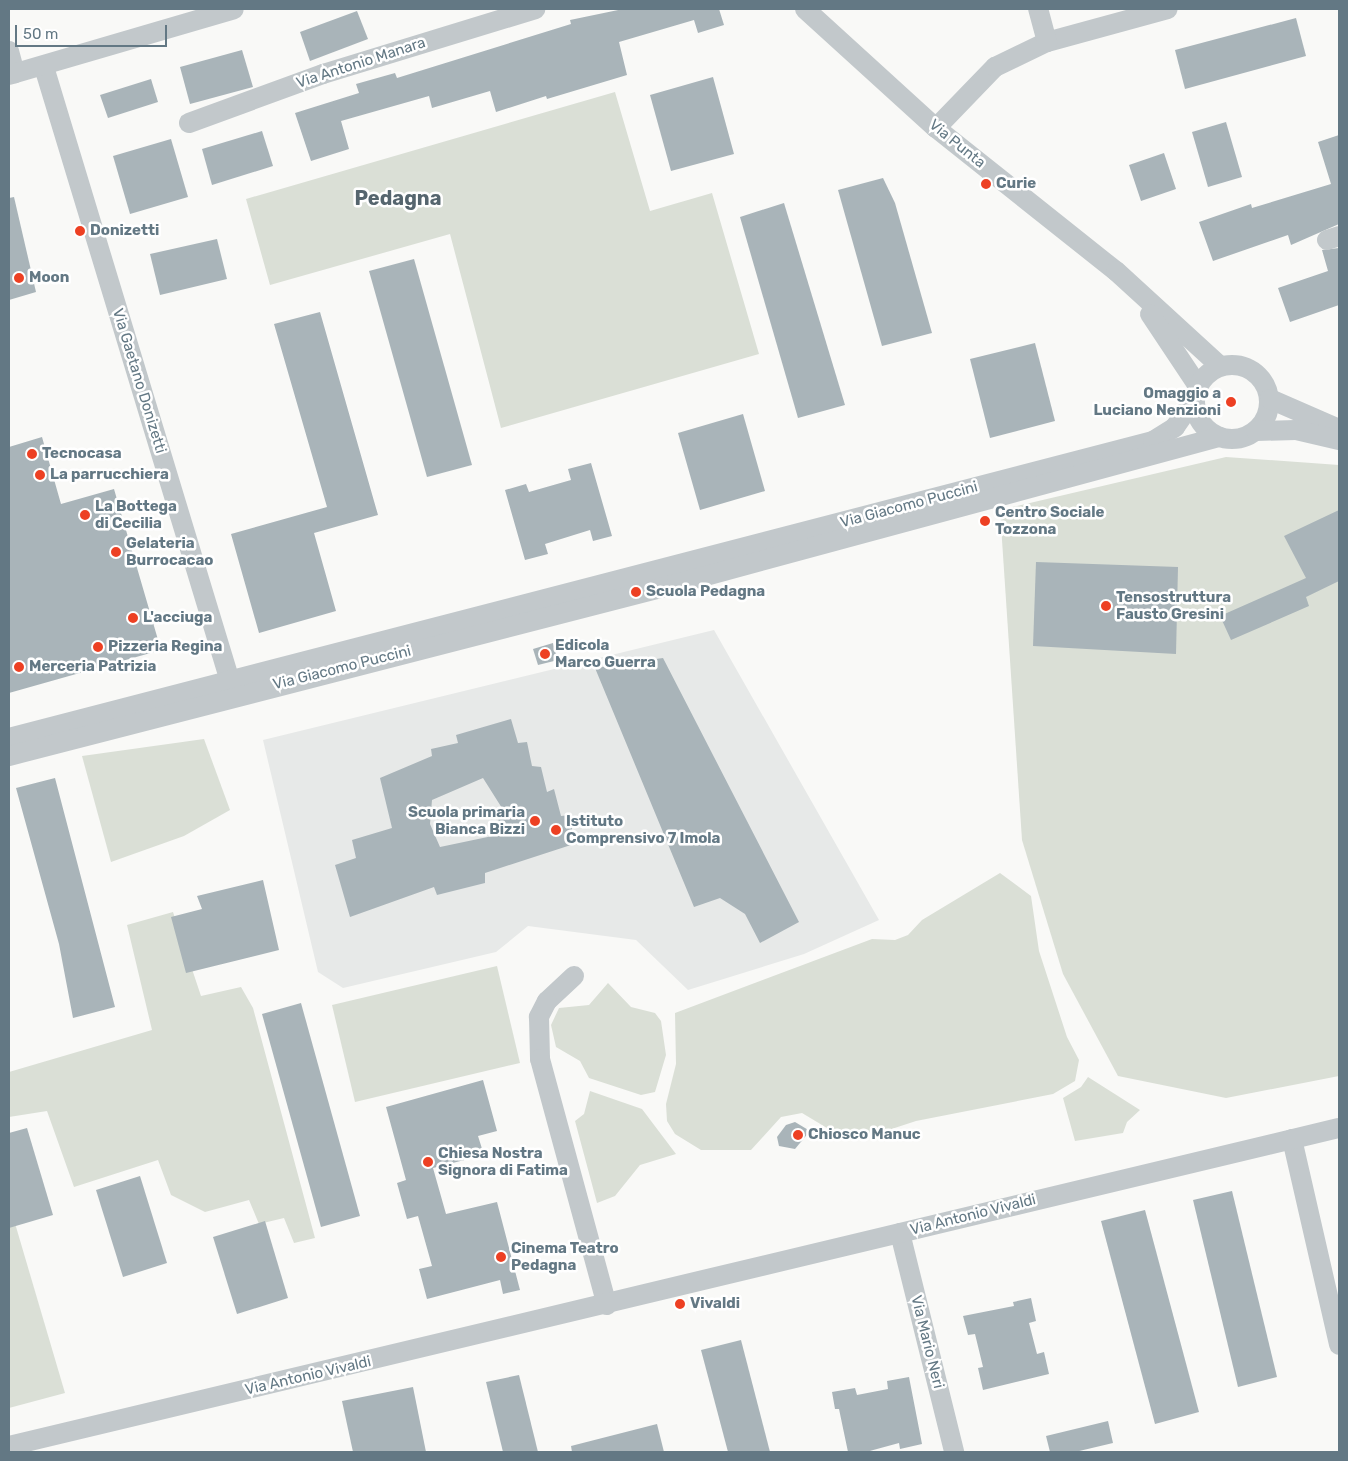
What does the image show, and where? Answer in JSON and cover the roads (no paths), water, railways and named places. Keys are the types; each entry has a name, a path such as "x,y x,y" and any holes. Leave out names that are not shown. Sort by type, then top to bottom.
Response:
{"street":[{"path":"9,51 12,74 44,67 234,9"},
{"name":"Via Antonio Manara","path":"188,123 323,74 536,9"},
{"name":"Via Punta","path":"804,9 936,128 1116,271 1220,366"},
{"path":"1038,9 1047,42"},
{"path":"936,128 995,67 1047,42 1168,9"},
{"name":"Via Gaetano Donizetti","path":"44,67 232,687"},
{"name":"Via Punta","path":"1116,271 1166,333 1196,392"},
{"path":"1220,366 1243,366 1253,371 1267,388 1270,399 1267,417 1256,431"},
{"name":"Via Giacomo Puccini","path":"1094,464 1167,435 1196,392 1220,366"},
{"path":"1196,392 1200,422 1219,438"},
{"path":"1270,399 1338,429"},
{"path":"1256,431 1338,429"},
{"name":"Via Giacomo Puccini","path":"9,738 232,687 674,576 1094,464 1219,438 1239,439 1256,431"},
{"name":"Via Giacomo Puccini","path":"9,756 232,687"},
{"path":"574,976 546,1001 539,1017 540,1059 607,1305"},
{"name":"Via Antonio Vivaldi","path":"9,1446 607,1305 1339,1128"},
{"path":"1292,1139 1339,1345"},
{"name":"Via Mario Neri","path":"900,1233 954,1452"}],"place":[{"name":"Curie","path":"986,184"},
{"name":"Donizetti","path":"80,231"},
{"name":"Moon","path":"19,278"},
{"name":"Omaggio a Luciano Nenzioni","path":"1231,402"},
{"name":"Tecnocasa","path":"32,454"},
{"name":"La parrucchiera","path":"40,475"},
{"name":"La Bottega di Cecilia","path":"85,515"},
{"name":"Centro Sociale Tozzona","path":"985,521"},
{"name":"Gelateria Burrocacao","path":"116,552"},
{"name":"Scuola Pedagna","path":"636,592"},
{"name":"Tensostruttura Fausto Gresini","path":"1106,606"},
{"name":"L'acciuga","path":"133,618"},
{"name":"Pizzeria Regina","path":"98,647"},
{"name":"Edicola Marco Guerra","path":"545,654"},
{"name":"Merceria Patrizia","path":"19,667"},
{"name":"Scuola primaria Bianca Bizzi","path":"535,821"},
{"name":"Istituto Comprensivo 7 Imola","path":"556,830"},
{"name":"Chiosco Manuc","path":"798,1135"},
{"name":"Chiesa Nostra Signora di Fatima","path":"428,1162"},
{"name":"Cinema Teatro Pedagna","path":"501,1257"},
{"name":"Vivaldi","path":"680,1304"}],"district":[{"name":"Pedagna","path":"398,198"}]}
